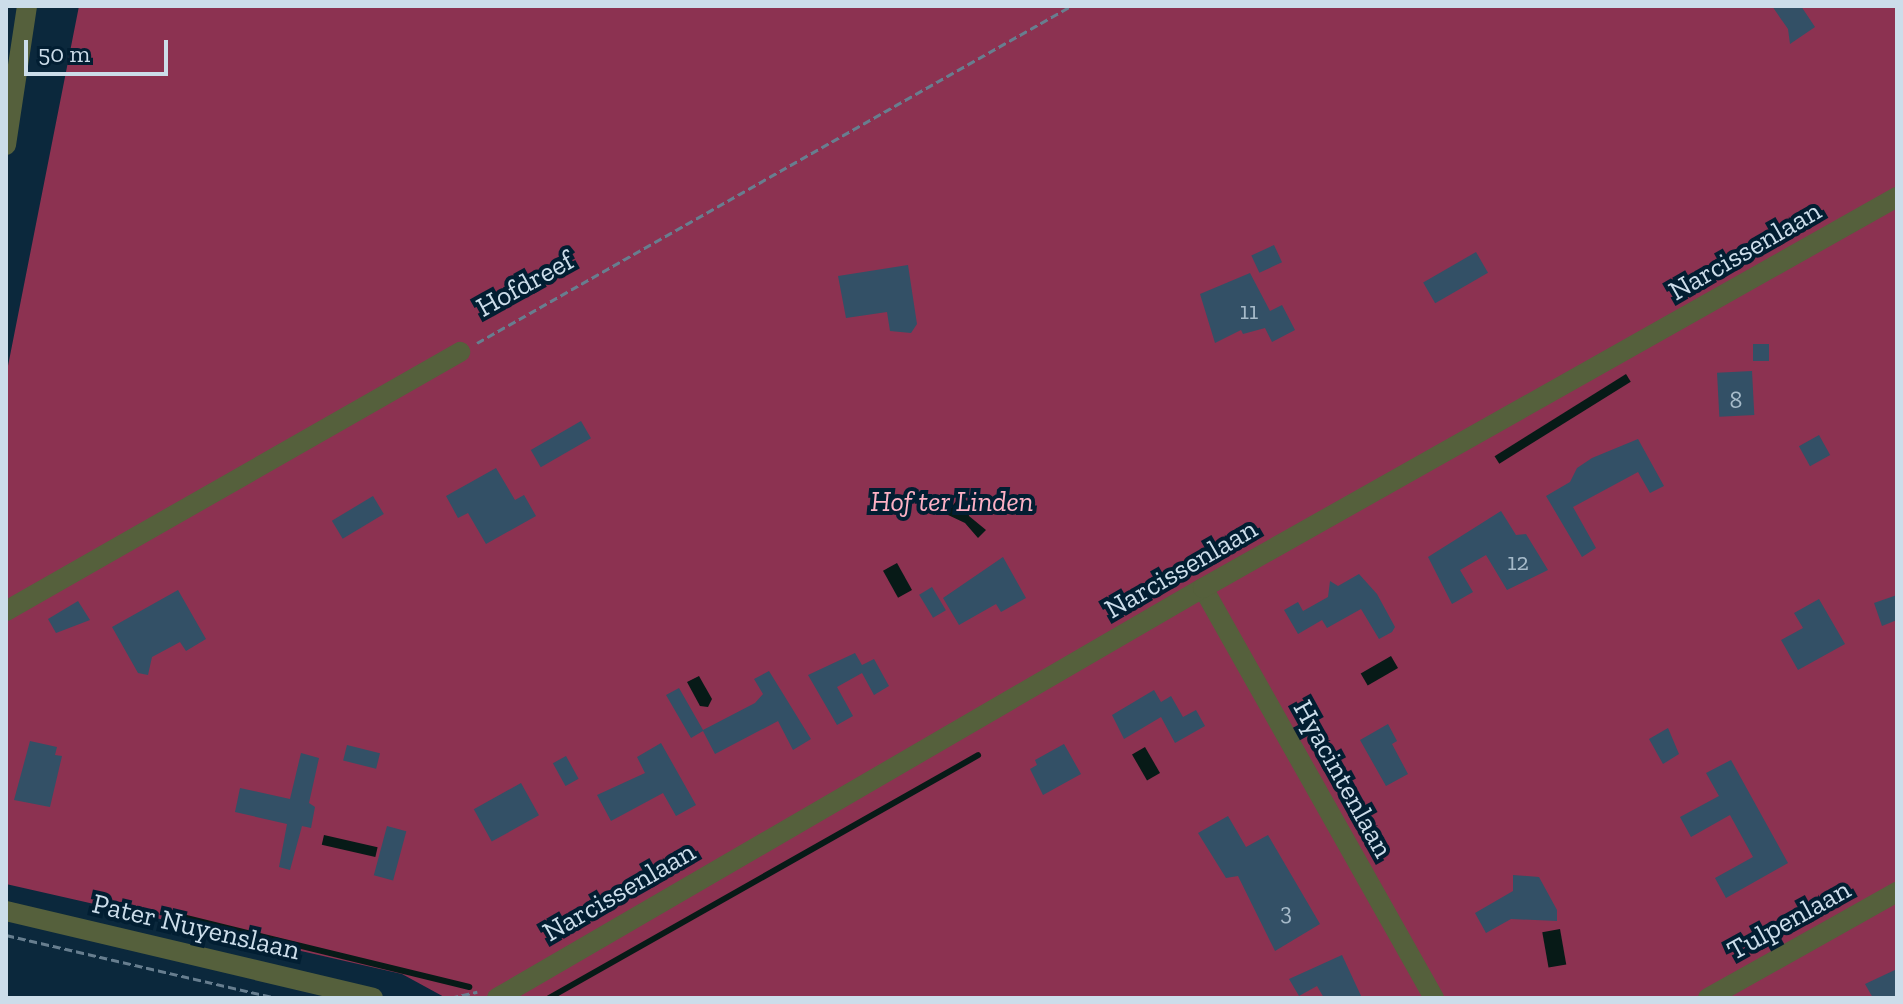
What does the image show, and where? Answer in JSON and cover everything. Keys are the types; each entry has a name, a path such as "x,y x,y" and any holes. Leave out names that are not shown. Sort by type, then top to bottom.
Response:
{"street":[{"path":"6,145 27,6"},
{"name":"Narcissenlaan","path":"497,998 1203,588 1897,197"},
{"name":"Hofdreef","path":"6,611 460,352"},
{"name":"Hyacintenlaan","path":"1203,588 1434,998"},
{"name":"Tulpenlaan","path":"1708,998 1897,892"},
{"name":"Pater Nuyenslaan","path":"6,911 373,998"}],"path":[{"name":"Hofdreef","path":"460,352 1071,6"},
{"path":"6,935 276,998"}],"green space":[{"name":"Hof ter Linden","path":"79,6 1897,6 1897,998 446,998 402,974 6,884 6,376"}],"shaded area":[{"path":"1626,374 1631,382 1499,464 1495,456"},
{"path":"961,495 968,502 969,516 986,530 978,538 965,523 946,514"},
{"path":"897,563 912,590 898,598 883,571"},
{"path":"1391,656 1398,668 1368,686 1361,674"},
{"path":"699,676 712,699 708,707 700,706 687,682"},
{"path":"1145,747 1160,773 1147,780 1132,754"},
{"path":"324,835 378,847 375,857 322,845"},
{"path":"1560,929 1566,964 1549,968 1542,932"}],"building":[{"path":"1772,6 1801,6 1815,27 1790,44 1788,29"},
{"path":"1274,245 1282,262 1259,273 1251,256"},
{"path":"1476,252 1488,273 1435,303 1423,282"},
{"path":"908,265 917,324 911,333 890,331 887,312 846,318 838,276"},
{"path":"1250,273 1270,311 1282,305 1295,330 1272,342 1265,328 1243,334 1241,330 1215,343 1200,294"},
{"path":"1753,344 1769,344 1769,361 1753,361"},
{"path":"1752,371 1754,415 1719,417 1717,373"},
{"path":"581,421 591,438 541,467 531,450"},
{"path":"1819,435 1830,455 1810,466 1799,446"},
{"path":"1638,439 1664,486 1650,493 1638,472 1573,507 1596,548 1582,557 1546,496 1570,482 1577,468 1592,458"},
{"path":"496,468 515,500 524,495 536,516 486,544 468,513 458,518 446,496"},
{"path":"373,496 384,514 343,539 332,521"},
{"path":"1501,511 1516,535 1526,534 1548,570 1507,590 1486,555 1460,570 1473,592 1452,604 1428,557"},
{"path":"1003,557 1026,598 1001,612 996,604 959,625 943,598"},
{"path":"1359,574 1377,594 1395,627 1392,632 1379,639 1361,609 1327,628 1322,620 1298,634 1284,610 1298,602 1303,611 1328,597 1330,581 1338,586"},
{"path":"932,587 946,610 933,618 919,595"},
{"path":"178,590 206,639 186,651 180,642 152,657 148,675 138,673 112,627"},
{"path":"1897,595 1897,620 1882,626 1874,603"},
{"path":"1819,599 1845,644 1798,670 1781,640 1803,628 1794,613"},
{"path":"78,601 90,620 56,633 48,619"},
{"path":"855,653 862,665 874,659 889,686 874,695 862,673 837,687 853,716 837,725 808,675"},
{"path":"769,671 811,739 793,750 778,721 715,754 703,731 691,738 666,695 679,688 703,730 755,703 763,694 754,679"},
{"path":"1154,690 1161,702 1171,696 1183,717 1196,710 1205,726 1175,743 1161,717 1124,739 1112,715"},
{"path":"1388,724 1397,741 1392,744 1408,774 1386,786 1360,740"},
{"path":"1668,728 1679,754 1663,764 1649,739"},
{"path":"30,741 57,747 55,755 62,756 50,807 14,800"},
{"path":"661,743 696,805 676,816 663,793 611,821 597,795 645,773 637,757"},
{"path":"1064,744 1081,774 1043,795 1030,769 1037,765 1035,760"},
{"path":"347,745 380,753 376,769 343,761"},
{"path":"301,753 319,758 309,803 315,807 311,828 302,826 290,870 279,867 287,824 235,812 240,788 290,799"},
{"path":"566,756 579,779 565,786 553,763"},
{"path":"1731,760 1788,863 1726,898 1715,878 1753,857 1730,815 1691,837 1680,817 1719,796 1706,773"},
{"path":"521,783 539,815 492,842 474,809"},
{"path":"1228,816 1246,847 1268,835 1320,924 1275,951 1238,876 1226,878 1198,833"},
{"path":"387,826 406,831 393,880 374,875"},
{"path":"1513,875 1539,877 1557,910 1557,921 1511,919 1486,933 1475,913 1513,891"},
{"path":"1342,955 1362,998 1324,998 1317,986 1299,996 1289,979"},
{"path":"1897,969 1897,998 1873,998 1865,984"}],"waterway":[{"path":"549,998 978,755"},
{"path":"174,915 469,987"}]}
